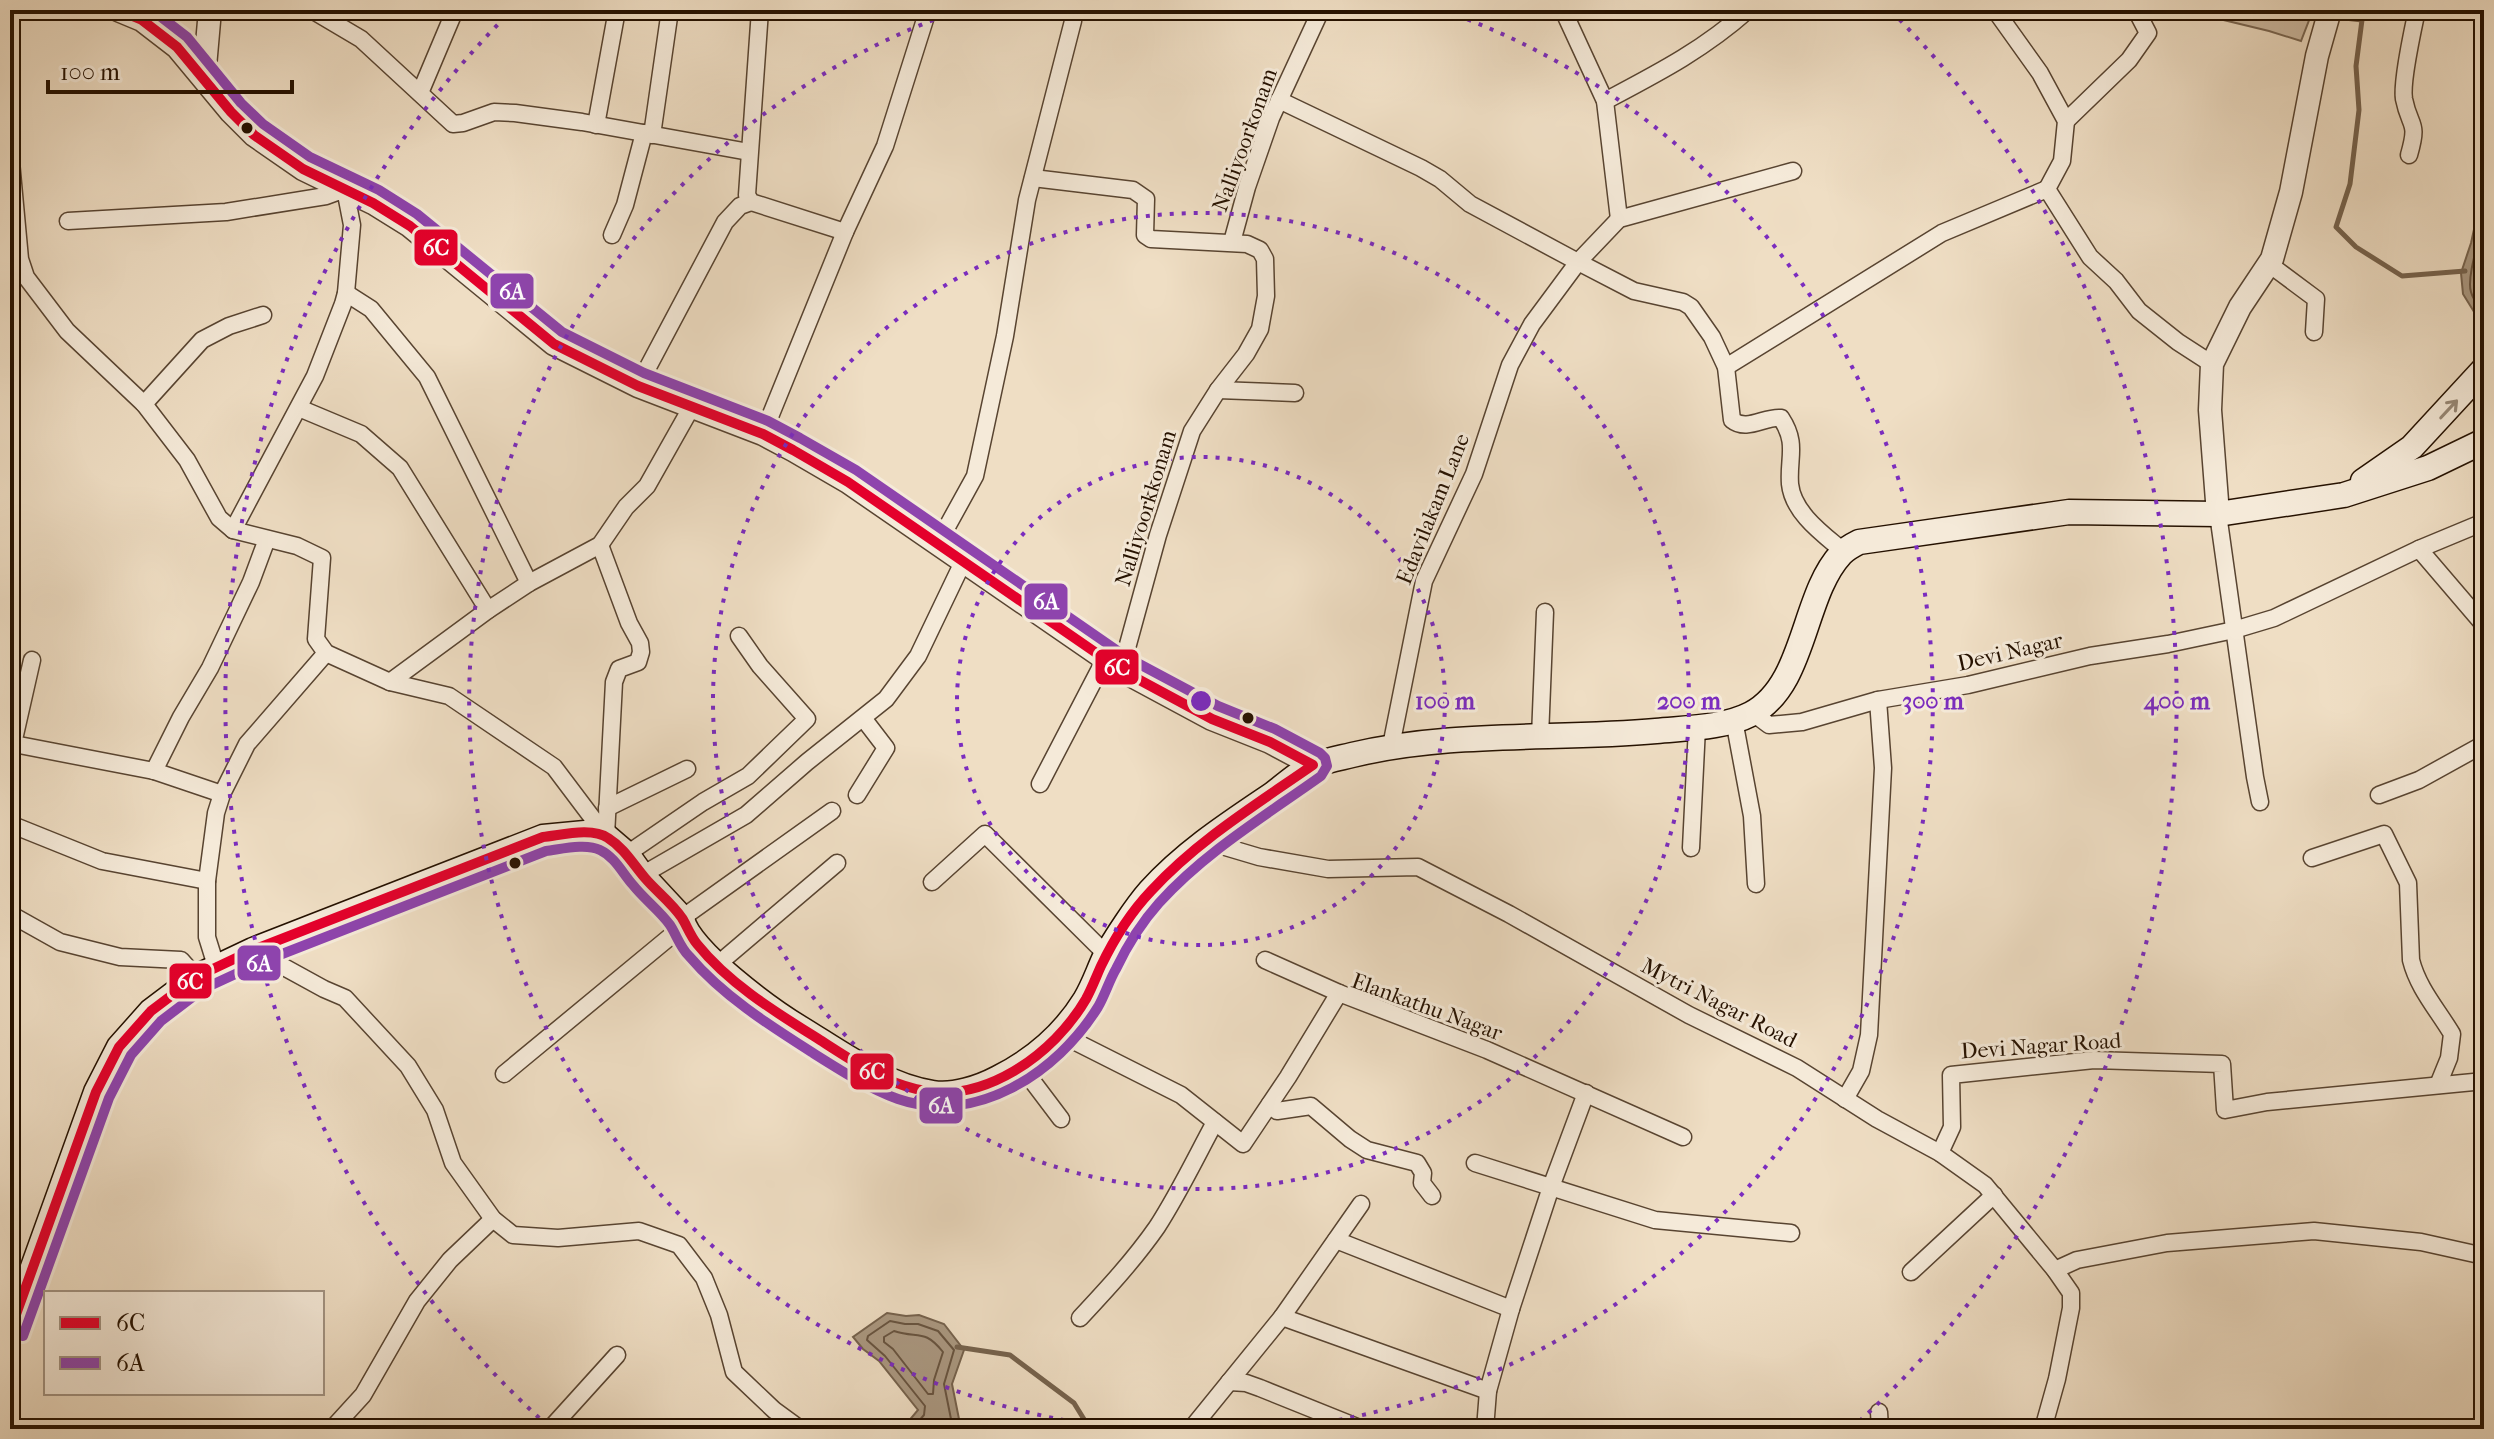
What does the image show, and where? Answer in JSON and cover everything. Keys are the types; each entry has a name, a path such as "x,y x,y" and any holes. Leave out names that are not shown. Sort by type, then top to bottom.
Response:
{"main road":[{"path":"2344,495 2412,447 2484,369"},
{"path":"10,1331 96,1092 119,1047 151,1011 206,972 253,950 543,837 585,833 606,836 627,854 706,955 774,1013 879,1075 938,1094 960,1091 985,1085 1021,1066 1060,1034 1086,998 1107,955 1150,892 1205,841 1313,765 1391,746 1469,738 1631,733 1697,727 1743,717 1771,698 1785,677 1826,574 1843,551 1859,542 2069,512 2218,514 2344,495 2428,468 2484,441"}],"street":[{"path":"118,10 142,20 177,47 254,135 303,169 410,226 554,344 638,386 763,434 848,482 1113,664 1212,719 1270,742 1313,765"},
{"path":"204,78 210,10"},
{"path":"312,10 361,39 453,124 494,112 596,125 749,152"},
{"path":"420,93 455,10"},
{"path":"596,125 617,10"},
{"path":"612,235 648,134 670,10"},
{"path":"751,202 747,195 749,152 760,10"},
{"path":"763,434 845,232 885,146 928,10"},
{"path":"937,545 975,476 1005,336 1033,178 1074,10"},
{"name":"Nalliyoorkonam","path":"1232,242 1247,187 1279,100 1321,10"},
{"path":"1563,10 1605,101 1619,219 1793,171"},
{"path":"1605,101 1693,54 1748,10"},
{"path":"1726,367 1942,233 2047,189 2062,161 2066,121 2040,73 1995,10"},
{"path":"2066,121 2129,60 2148,33 2136,10"},
{"path":"2409,155 2416,132 2403,98 2417,10"},
{"path":"2260,802 2218,514 2210,410 2212,364 2240,307 2269,264 2291,192 2317,56 2329,15"},
{"path":"177,47 208,35"},
{"path":"1279,100 1421,168 1470,204 1634,291 1683,302 1691,307 1712,337 1726,367 1732,420 1742,425 1781,418 1792,439 1790,488 1811,525 1843,551"},
{"path":"10,151 20,259 18,275 67,331 144,404 187,460 219,518 233,530 297,546 322,558 316,639 326,653 390,682 449,696 554,767 606,836"},
{"name":"Nalliyoorkonam","path":"1033,178 1092,183 1140,192 1146,199 1145,235 1151,239 1232,242 1260,250 1265,259 1266,296 1260,329"},
{"path":"68,221 226,212 326,196 345,189"},
{"path":"233,530 315,376 346,293 352,225 345,189"},
{"path":"2047,189 2090,257 2116,281 2139,311 2212,364"},
{"path":"638,386 725,222 740,206 751,202 845,232"},
{"name":"Edavilakam Lane","path":"1391,746 1424,581 1474,474 1510,365 1532,324 1578,262 1619,219"},
{"path":"2269,264 2316,299 2314,332"},
{"path":"346,293 371,309 427,377 529,583"},
{"path":"144,404 202,340 229,326 263,315"},
{"name":"Nalliyoorkkonam","path":"1040,784 1113,664 1192,431 1260,329"},
{"path":"1218,390 1295,393"},
{"path":"299,408 361,434 400,468 488,610"},
{"path":"390,682 529,583 600,545 626,507 647,486 691,408"},
{"name":"Devi Nagar","path":"1743,717 1769,725 1802,722 1878,700 1968,685 2090,656 2234,630 2274,618 2419,549 2484,522"},
{"path":"154,771 210,668 251,582 267,539"},
{"path":"600,545 641,652 638,662 619,669 614,682 606,836"},
{"path":"2419,549 2484,625"},
{"path":"642,875 746,815 886,699 918,656 963,562"},
{"path":"1540,737 1545,612"},
{"path":"627,854 703,802 748,776 807,719 760,666 739,636"},
{"path":"10,914 60,942 120,957 181,960 206,972 207,881 216,813 222,794 247,744 326,653"},
{"path":"32,660 12,751 154,771 222,794"},
{"path":"1845,1099 1861,1071 1869,1035 1883,768 1878,700"},
{"path":"1743,717 1756,884"},
{"path":"857,795 886,748 863,718"},
{"path":"1691,848 1697,727"},
{"path":"2379,795 2419,780 2484,744"},
{"path":"607,808 687,769"},
{"path":"504,1074 683,922 832,811"},
{"path":"10,824 102,861 207,881"},
{"path":"932,882 985,834 1107,955"},
{"path":"2312,858 2384,834 2408,883 2414,972 2452,1034 2449,1058 2438,1085 2484,1081"},
{"name":"Mytri Nagar Road","path":"1205,841 1259,857 1328,869 1418,867 1689,1015 1797,1068 1877,1119 1940,1153 1985,1185 2071,1293 2071,1308 2057,1379 2043,1429"},
{"path":"717,965 837,863"},
{"path":"253,950 345,998 408,1066 435,1110 453,1163 493,1219 513,1235 558,1238 639,1231 679,1245 704,1278 719,1315 734,1372 774,1410 800,1429"},
{"path":"1265,960 1339,993"},
{"name":"Elankathu Nagar","path":"1060,1034 1181,1095 1243,1144 1339,993 1487,1050 1683,1137"},
{"name":"Devi Nagar Road","path":"1940,1153 1952,1127 1951,1075 2094,1060 2222,1064 2225,1110 2267,1102 2438,1085"},
{"path":"1021,1066 1061,1119"},
{"path":"1485,1429 1488,1391 1511,1309 1586,1093"},
{"path":"1270,1104 1277,1111 1311,1106 1367,1150 1417,1163 1423,1173 1422,1183 1432,1196"},
{"path":"1080,1318 1119,1276 1156,1228 1215,1122"},
{"path":"1475,1163 1655,1220 1791,1233"},
{"path":"1911,1272 1994,1195"},
{"path":"1191,1429 1282,1317 1361,1204"},
{"path":"332,1429 363,1395 417,1301 450,1260 493,1219"},
{"path":"2055,1270 2077,1260 2167,1243 2314,1231 2421,1242 2480,1256"},
{"path":"1336,1240 1511,1309"},
{"path":"1282,1317 1488,1391"},
{"path":"550,1429 617,1355"},
{"path":"1229,1382 1246,1383 1362,1429"},
{"path":"1879,1412 1880,1429"}],"shaded area":[{"path":"2197,10 2313,10 2301,41 2207,16"}],"water":[{"path":"2484,184 2484,328 2463,294 2461,273"},
{"path":"887,1313 919,1315 944,1324 964,1350 952,1384 961,1429 902,1429 918,1410 879,1361 853,1337"}],"waterway":[{"path":"2296,10 2322,16"},
{"path":"2336,17 2362,20 2356,66 2359,110 2350,184 2336,227 2356,247 2402,276 2465,271"},
{"path":"957,1347 1010,1355 1074,1403 1090,1429"}],"transit line":[{"name":"6C","path":"10,1331 96,1092 119,1047 151,1011 196,977 253,950 543,837 594,833 619,846 678,913 710,959 771,1008 854,1062 890,1081 941,1092 966,1090 1014,1071 1055,1039 1086,999 1117,936 1151,891 1208,839 1313,765 1270,742 1212,719 1121,670 848,482 793,450 763,434 638,386 554,344 410,226 373,203 303,169 254,135 177,47 142,20 118,10"},
{"name":"6A","path":"23,1336 109,1098 131,1055 161,1021 203,989 259,963 546,851 594,848 614,861 666,920 683,949 702,971 763,1021 887,1095 927,1106 956,1105 985,1099 1012,1088 1060,1053 1098,1007 1130,943 1159,903 1196,867 1321,776 1327,766 1320,753 1275,729 1218,706 1128,658 856,470 800,438 768,421 644,373 562,332 417,214 379,190 310,157 263,124 241,103 187,37 152,10"}]}
